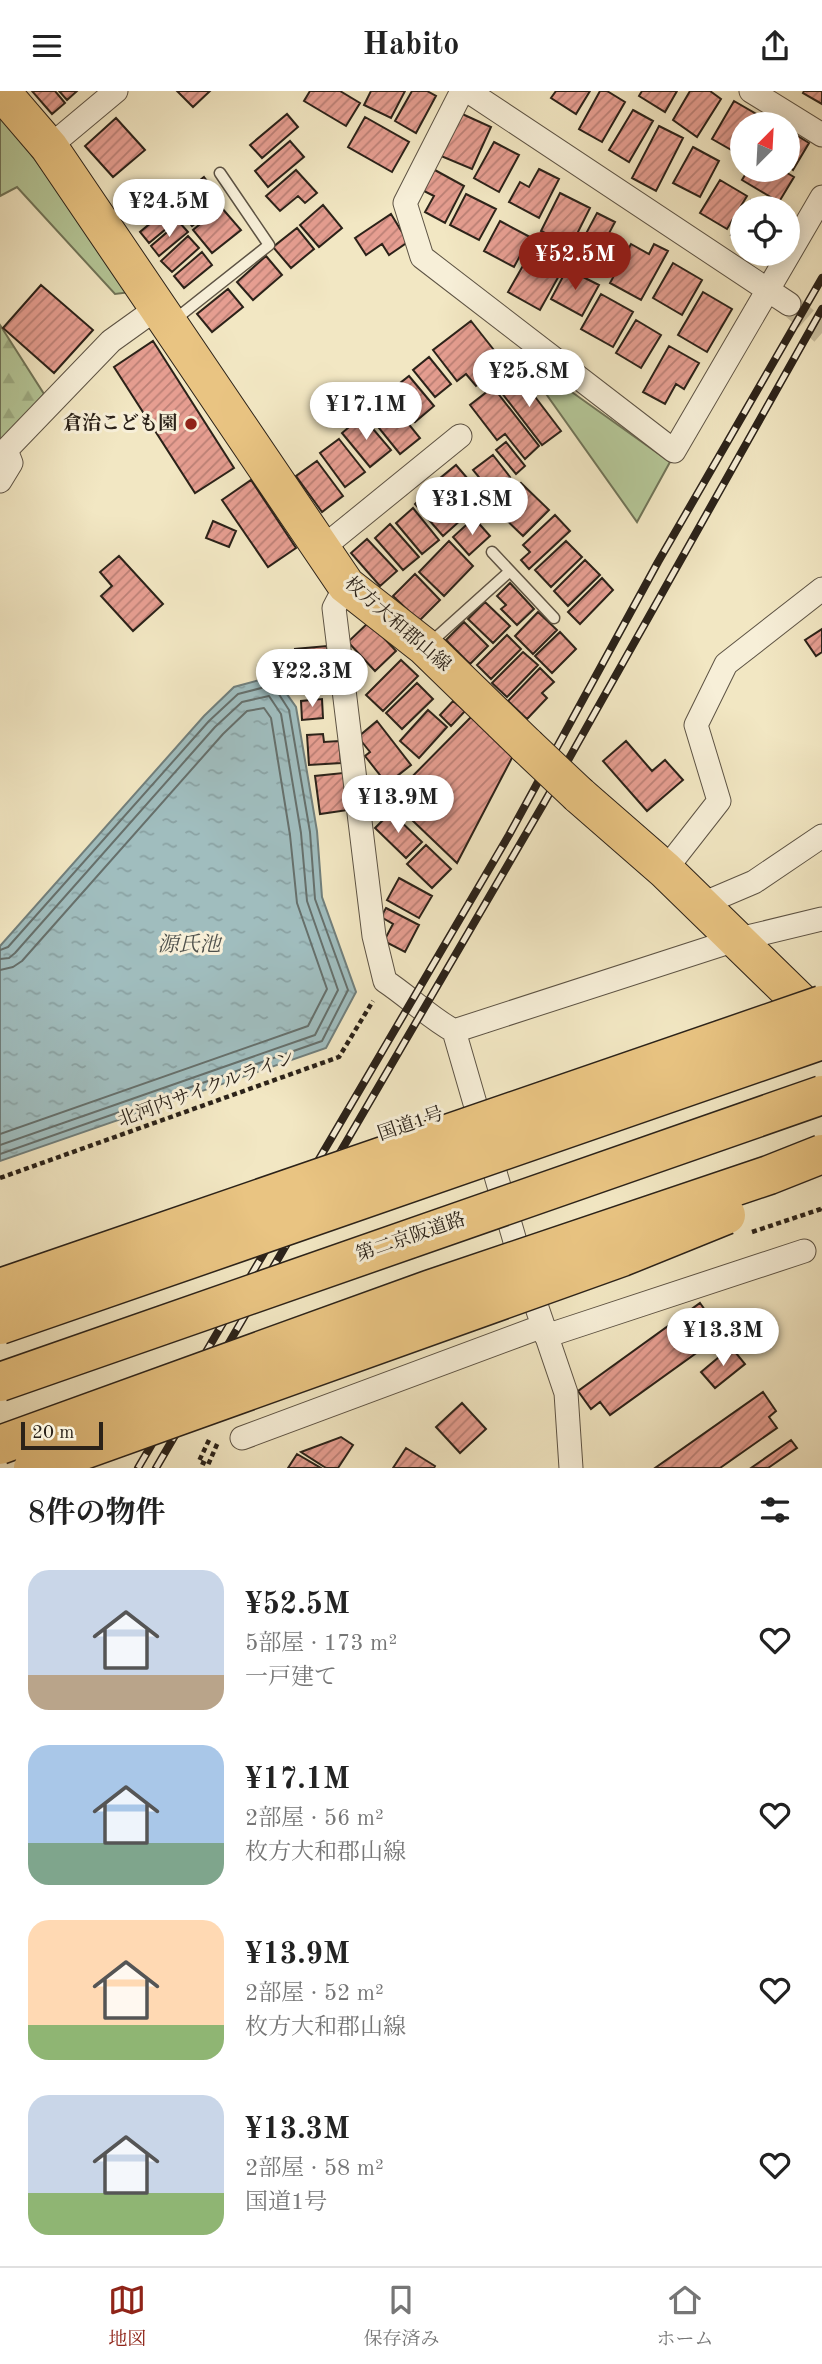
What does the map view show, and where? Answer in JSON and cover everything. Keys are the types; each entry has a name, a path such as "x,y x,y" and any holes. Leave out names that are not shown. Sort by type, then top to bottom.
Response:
{"highway":[{"name":"国道1号","path":"0,1265 822,986"},
{"path":"0,1289 822,1005"},
{"path":"0,1325 822,1040"},
{"name":"第二京阪道路","path":"0,1382 822,1095"},
{"path":"0,1445 430,1289 769,1175 822,1154"},
{"path":"33,1468 622,1257 822,1199"}],"main road":[{"name":"枚方大和郡山線","path":"1,91 49,147 346,585 425,647 579,795 665,870 822,1023"}],"street":[{"path":"49,147 116,91"},
{"path":"462,91 405,203 422,257 674,451 822,197"},
{"path":"468,91 789,305"},
{"path":"751,91 822,135"},
{"path":"0,481 11,463 6,450 111,341 163,316"},
{"path":"321,549 460,436"},
{"path":"346,585 334,608 374,936 385,981 454,1031 519,1255 566,1393 571,1468"},
{"path":"665,870 719,801 696,725 726,664 822,589"},
{"path":"700,905 754,882 822,836"},
{"path":"454,1031 736,940 822,919"},
{"path":"519,1255 822,1148"},
{"path":"236,1442 545,1331 804,1251"}],"lane":[{"path":"163,316 269,244 220,173"},
{"path":"492,552 554,618"},
{"path":"425,647 510,571"}],"path":[{"name":"北河内サイクルライン","path":"0,1178 340,1057 385,981"},
{"path":"214,1429 199,1461 208,1465 219,1439 236,1442"}],"green space":[{"path":"0,111 131,292 115,294 17,187 0,196"},
{"path":"0,325 44,394 0,446"},
{"path":"517,353 670,462 637,522"}],"water":[{"name":"源氏池","path":"274,676 296,707 317,831 322,897 356,992 326,1048 0,1161 0,946 204,716 234,687"}],"building":[{"path":"32,91 55,91 65,103 52,114"},
{"path":"59,91 77,91 67,100"},
{"path":"177,91 210,91 193,107"},
{"path":"310,91 340,91 360,103 346,126 304,101"},
{"path":"371,91 405,91 391,118 364,105"},
{"path":"412,91 427,91 436,96 416,133 395,121"},
{"path":"556,91 590,91 576,114 551,98"},
{"path":"600,91 607,91 625,102 602,142 579,129"},
{"path":"642,91 677,91 665,112 639,96"},
{"path":"690,91 710,91 721,99 697,137 673,120"},
{"path":"822,91 822,104 803,93"},
{"path":"734,101 753,112 730,112 730,149 712,139"},
{"path":"633,110 653,121 629,162 609,150"},
{"path":"460,113 491,127 472,169 441,156"},
{"path":"287,114 298,127 262,158 250,145"},
{"path":"365,117 409,142 392,172 348,147"},
{"path":"116,118 145,150 113,177 85,146"},
{"path":"659,126 683,138 656,191 632,178"},
{"path":"800,137 809,143 800,158"},
{"path":"290,141 304,157 268,187 255,171"},
{"path":"494,142 519,155 499,192 474,178"},
{"path":"693,147 719,161 700,197 673,183"},
{"path":"433,169 464,186 445,223 425,212 434,196 422,190"},
{"path":"539,169 559,179 539,218 509,202 520,182 529,187"},
{"path":"296,170 317,193 305,203 298,196 280,211 266,196"},
{"path":"204,177 223,201 192,226 173,202"},
{"path":"720,180 747,196 730,196 730,224 727,229 700,213"},
{"path":"745,182 791,182 783,196 769,196"},
{"path":"560,193 590,208 571,246 541,231"},
{"path":"466,194 496,209 479,240 450,225"},
{"path":"323,205 342,228 319,247 300,225"},
{"path":"170,207 179,218 149,243 140,232"},
{"path":"221,207 241,230 212,253 193,230"},
{"path":"597,213 615,222 608,235 621,242 604,275 573,258"},
{"path":"391,214 408,242 389,255 382,244 366,255 355,238"},
{"path":"500,221 530,237 514,267 484,251"},
{"path":"179,222 188,232 159,256 151,246"},
{"path":"297,228 314,249 291,268 273,247"},
{"path":"188,236 199,248 172,272 161,261"},
{"path":"631,244 649,254 654,244 668,251 641,300 610,283"},
{"path":"533,248 565,265 540,310 508,292"},
{"path":"202,252 212,265 184,288 174,276"},
{"path":"266,256 282,275 253,300 237,282"},
{"path":"673,263 702,280 682,315 653,298"},
{"path":"567,269 599,285 582,316 551,299"},
{"path":"41,285 93,330 54,373 3,328"},
{"path":"228,289 243,307 212,332 197,314"},
{"path":"703,292 732,309 707,352 678,335"},
{"path":"601,294 633,312 613,347 581,329"},
{"path":"636,320 661,335 641,368 616,353"},
{"path":"471,321 505,364 476,386 466,374 457,381 433,350"},
{"path":"153,341 234,468 195,493 114,367"},
{"path":"669,346 699,363 684,389 676,384 665,404 643,392"},
{"path":"429,357 451,384 435,397 413,370"},
{"path":"517,373 561,431 542,445 498,388"},
{"path":"409,376 434,406 415,422 390,391"},
{"path":"493,387 539,446 525,459 505,434 497,440 470,405"},
{"path":"386,396 420,438 400,454 366,412"},
{"path":"362,416 391,450 370,467 342,433"},
{"path":"339,439 365,472 345,487 320,453"},
{"path":"506,442 525,466 516,474 496,450"},
{"path":"493,455 510,477 491,492 473,470"},
{"path":"317,461 343,496 322,512 296,476"},
{"path":"456,465 485,499 468,514 439,479"},
{"path":"251,480 296,548 268,567 222,500"},
{"path":"521,483 549,510 523,536 495,509"},
{"path":"434,487 462,519 443,536 415,504"},
{"path":"413,508 439,540 422,554 396,523"},
{"path":"555,515 570,531 529,569 521,560 530,552 523,545"},
{"path":"474,518 490,536 469,555 453,537"},
{"path":"213,521 236,531 229,547 206,538"},
{"path":"390,524 419,557 403,570 375,538"},
{"path":"367,539 397,571 380,586 351,553"},
{"path":"449,541 473,566 444,596 419,572"},
{"path":"566,541 582,557 551,587 535,570"},
{"path":"119,556 163,604 133,631 101,596 112,586 100,572"},
{"path":"585,560 600,575 568,606 554,591"},
{"path":"415,574 440,600 419,621 393,596"},
{"path":"602,578 613,590 580,624 568,612"},
{"path":"510,583 534,609 517,625 501,609 506,605 497,596"},
{"path":"485,602 510,626 493,643 468,619"},
{"path":"538,612 557,630 533,654 515,636"},
{"path":"369,622 396,651 375,671 348,642"},
{"path":"464,622 488,646 470,664 446,640"},
{"path":"822,629 822,652 816,656 805,640"},
{"path":"560,632 576,649 552,673 535,656"},
{"path":"507,635 521,649 491,679 477,665"},
{"path":"327,646 331,689 299,691 295,649"},
{"path":"523,652 538,665 507,697 492,683"},
{"path":"401,660 418,676 383,711 366,695"},
{"path":"540,668 554,682 542,693 547,698 527,719 508,701"},
{"path":"417,683 433,699 402,729 386,713"},
{"path":"322,699 323,718 302,720 301,701"},
{"path":"453,701 465,711 451,726 440,715"},
{"path":"428,710 447,727 419,758 400,741"},
{"path":"474,714 514,754 457,863 390,799"},
{"path":"377,721 411,765 387,784 365,756 370,752 358,737"},
{"path":"323,734 324,742 339,741 341,763 309,765 307,735"},
{"path":"626,741 652,771 665,760 683,780 647,811 603,761"},
{"path":"343,773 348,810 320,814 315,776"},
{"path":"391,812 422,842 406,858 375,828"},
{"path":"426,845 451,869 432,888 407,864"},
{"path":"399,878 432,896 419,918 387,900"},
{"path":"386,908 419,925 405,952 384,941 393,924 381,917"},
{"path":"700,1303 710,1317 701,1324 713,1341 610,1415 600,1402 591,1409 578,1391"},
{"path":"731,1347 745,1364 715,1388 701,1372"},
{"path":"763,1392 776,1411 769,1417 777,1428 720,1468 655,1468"},
{"path":"462,1403 486,1429 460,1453 436,1427"},
{"path":"341,1437 353,1445 338,1468 326,1468 301,1452"},
{"path":"791,1440 797,1448 768,1468 751,1468"},
{"path":"406,1448 435,1466 434,1468 393,1468"},
{"path":"297,1454 321,1468 288,1468"}],"tunnel":[{"path":"789,304 822,333"}],"railway":[{"path":"138,1468 509,835 658,562 822,278"},
{"path":"156,1468 544,803 822,309"}],"place":[{"name":"倉治こども園","path":"191,424"}]}
